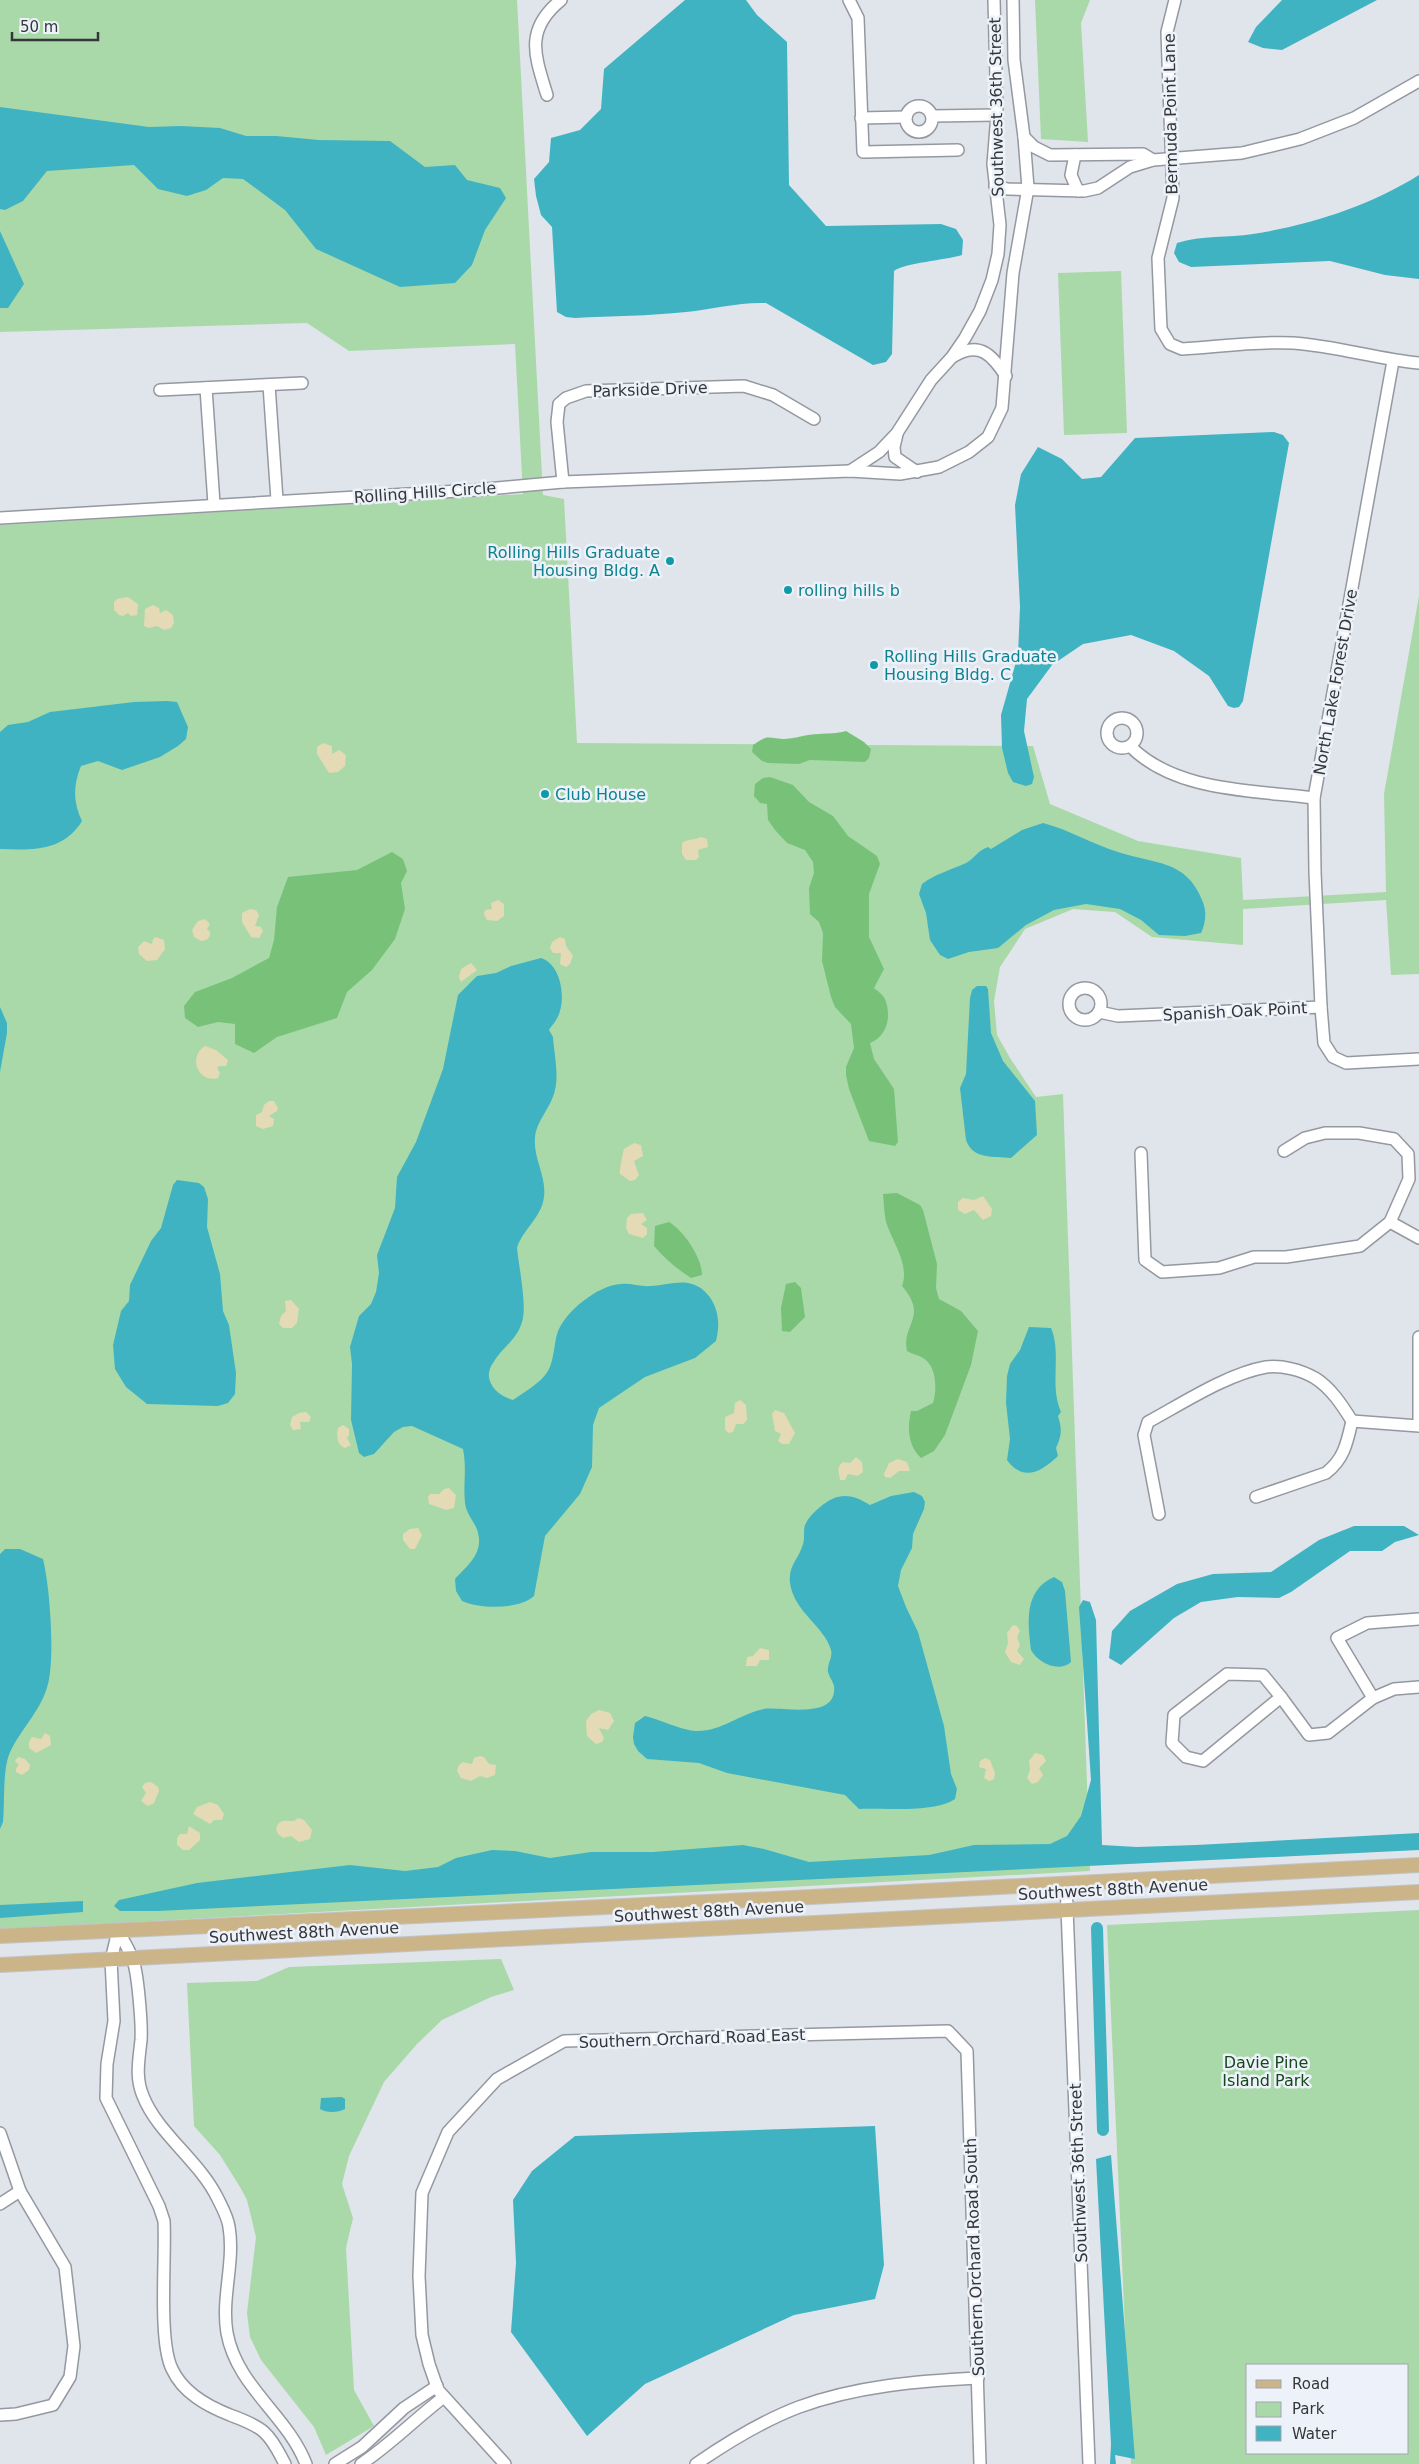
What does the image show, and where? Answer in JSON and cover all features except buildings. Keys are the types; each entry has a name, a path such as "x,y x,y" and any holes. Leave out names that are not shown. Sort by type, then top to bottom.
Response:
{"main road":[{"name":"Southwest 88th Avenue","path":"0,1936 1419,1865"},
{"name":"Southwest 88th Avenue","path":"0,1965 1068,1908 1419,1892"}],"street":[{"path":"547,95 534,52 538,28 551,8 561,0"},
{"path":"849,0 858,18 863,152 958,150"},
{"name":"Southwest 36th Street","path":"850,471 879,452 897,433 931,380 952,357 980,310 992,280 998,254 1000,225 993,164 996,115 994,0"},
{"name":"Southwest 36th Street","path":"850,471 900,474 939,467 969,452 988,437 1002,408 1006,376 1006,340 1013,273 1028,188 1024,137 1014,60 1013,0"},
{"name":"Bermuda Point Lane","path":"1175,0 1167,32 1173,198 1158,258 1161,330 1170,344 1182,348 1291,343 1328,347 1393,361"},
{"path":"995,60 1014,60"},
{"path":"995,186 1008,189 1078,190 1098,188 1130,167 1153,160 1242,153 1300,139 1354,118 1419,81"},
{"path":"918,106 927,108 932,116 931,125 921,132 909,129 906,117 910,109 918,106"},
{"path":"932,116 996,115"},
{"path":"861,118 906,117"},
{"path":"1024,137 1034,147 1050,155 1143,154 1153,160"},
{"path":"1075,155 1071,175 1078,190"},
{"path":"952,357 965,349 976,348 995,360 1006,376"},
{"path":"1393,361 1419,363"},
{"name":"North Lake Forest Drive","path":"1321,1007 1314,798 1393,361"},
{"path":"160,390 302,383"},
{"path":"269,384 277,500"},
{"name":"Parkside Drive","path":"563,482 557,422 559,404 566,398 586,391 744,386 773,395 814,419"},
{"path":"206,388 214,504"},
{"path":"897,433 894,447 895,457 917,472"},
{"name":"Rolling Hills Circle","path":"0,518 277,500 476,490 563,482 850,471"},
{"path":"1130,746 1144,761 1194,782 1314,798"},
{"name":"Spanish Oak Point","path":"1099,1012 1118,1016 1321,1007 1324,1043 1333,1057 1346,1063 1419,1059"},
{"path":"1141,1153 1145,1260 1162,1272 1219,1268 1254,1257 1286,1257 1360,1246 1390,1222 1409,1179 1408,1154 1394,1139 1359,1133 1325,1133 1305,1138 1284,1151"},
{"path":"1390,1222 1419,1238"},
{"path":"1419,1337 1419,1421"},
{"path":"1159,1514 1144,1435 1148,1422 1239,1375 1268,1367 1295,1369 1316,1378 1337,1398 1352,1421 1346,1449 1335,1466 1326,1473 1256,1497"},
{"path":"1352,1421 1419,1426"},
{"path":"1373,1698 1337,1638 1367,1622 1419,1619"},
{"path":"1281,1697 1204,1761 1186,1757 1172,1743 1174,1715 1228,1674 1263,1675 1281,1697 1309,1735 1328,1733 1373,1698 1394,1689 1419,1686"},
{"name":"Southwest 36th Street","path":"1066,1883 1089,2464"},
{"path":"118,1931 133,1959 141,2040 137,2069 143,2097 160,2123 205,2175 218,2200 229,2226 226,2296 227,2333 243,2376 258,2397 290,2431 306,2464"},
{"path":"118,1931 111,1960 114,2021 107,2064 106,2098 164,2220 168,2359 172,2370 187,2390 202,2402 264,2431 276,2446 285,2464"},
{"name":"Southern Orchard Road East","path":"437,2386 422,2335 419,2276 422,2193 448,2132 497,2079 564,2041 948,2031 967,2051"},
{"name":"Southern Orchard Road South","path":"967,2051 980,2464"},
{"path":"0,2132 20,2191 65,2267 74,2346 70,2378 53,2404 16,2414 0,2415"},
{"path":"0,2204 20,2191"},
{"path":"696,2464 732,2440 799,2407 865,2390 921,2381 978,2378"},
{"path":"334,2464 362,2447 404,2408 437,2386 505,2464"},
{"path":"361,2464 378,2453 395,2436 444,2396"}],"green space":[{"path":"0,0 517,0 543,495 564,499 577,743 1033,746 1050,804 1138,841 1241,858 1243,900 1386,892 1384,794 1419,596 1419,974 1391,975 1386,900 1243,909 1243,945 1152,937 1115,912 1073,909 1025,929 1000,967 994,1001 997,1035 1036,1097 1063,1094 1090,1871 0,1929 0,525 523,494 515,344 349,351 307,323 0,332"},
{"path":"1035,0 1090,0 1081,23 1088,142 1041,139"},
{"path":"1121,271 1127,433 1064,435 1058,273"},
{"path":"846,731 864,742 871,749 869,758 865,762 810,760 799,764 768,763 762,761 752,752 753,745 765,738 787,739"},
{"path":"770,777 793,785 809,802 833,816 848,836 877,856 880,864 869,894 869,937 884,969 874,988 885,999 888,1019 881,1036 870,1043 874,1059 894,1089 898,1142 895,1146 869,1141 849,1089 846,1067 854,1048 851,1024 835,1007 831,997 822,961 823,933 819,922 810,914 809,888 814,873 813,862 805,850 787,843 775,830 768,820 767,804 760,803 754,796 755,784 763,778"},
{"path":"392,852 403,859 407,871 401,883 405,909 395,939 372,970 347,992 337,1018 277,1037 254,1053 235,1044 235,1024 218,1022 198,1027 185,1018 184,1006 195,992 232,978 269,958 274,940 277,907 288,877 357,870"},
{"path":"897,1193 920,1205 923,1210 937,1264 936,1288 939,1299 961,1311 978,1331 971,1365 945,1435 934,1451 921,1458 911,1442 909,1430 911,1411 917,1411 933,1403 935,1379 928,1362 907,1351 907,1334 914,1313 913,1306 910,1297 902,1286 904,1270 884,1212 883,1194"},
{"path":"669,1222 686,1238 696,1253 702,1275 691,1278 671,1264 654,1246 655,1226"},
{"path":"795,1282 801,1288 805,1317 790,1332 782,1331 781,1308 786,1284"},
{"name":"Davie Pine Island Park","path":"1419,1910 1419,2464 1131,2464 1107,1925"},
{"path":"501,1959 514,1990 491,1997 442,2020 417,2044 384,2082 349,2156 342,2184 353,2218 346,2248 354,2390 374,2426 326,2455 314,2427 261,2360 250,2337 247,2313 256,2237 247,2200 240,2187 220,2155 194,2126 187,1983 257,1981 289,1967"}],"sand":[{"path":"128,597 138,604 137,615 131,616 128,613 123,616 119,615 114,610 114,602 117,599"},
{"path":"153,605 159,608 160,613 166,610 173,615 174,623 171,628 164,630 157,626 149,628 144,626 145,609"},
{"path":"323,743 332,746 332,754 339,750 346,755 345,766 338,772 329,773 317,754 317,747"},
{"path":"701,837 707,839 708,847 698,850 699,857 696,860 686,860 682,854 682,843"},
{"path":"498,900 504,904 504,916 497,921 487,920 484,914 485,910 492,909 491,903"},
{"path":"250,909 256,910 259,915 255,926 261,927 263,931 259,938 251,937 242,922 242,913"},
{"path":"205,919 210,924 207,929 210,932 210,936 208,939 201,941 194,937 192,930 198,921"},
{"path":"156,937 164,940 165,949 157,960 147,961 139,954 138,947 144,941 152,944 153,939"},
{"path":"560,937 565,939 566,946 573,956 570,964 566,967 560,964 561,953 553,953 550,948 552,942"},
{"path":"471,963 477,970 461,982 459,977 461,969"},
{"path":"205,1046 216,1050 228,1060 226,1066 219,1066 217,1068 220,1073 218,1078 211,1079 205,1077 198,1068 196,1063 197,1056"},
{"path":"269,1101 274,1101 278,1108 277,1111 269,1116 274,1119 273,1126 263,1129 256,1126 256,1115 262,1112 264,1105"},
{"path":"634,1143 641,1145 643,1156 634,1161 639,1175 635,1180 630,1181 620,1174 620,1170 624,1149"},
{"path":"983,1196 992,1209 991,1216 983,1220 974,1210 965,1214 958,1210 958,1202 963,1198 974,1200"},
{"path":"643,1213 647,1220 641,1224 647,1228 647,1234 643,1238 629,1234 626,1228 627,1218 631,1214"},
{"path":"291,1300 299,1309 297,1323 292,1328 283,1328 279,1324 281,1316 286,1311 285,1301"},
{"path":"740,1400 746,1405 747,1420 743,1424 736,1424 733,1432 728,1433 725,1429 725,1417 734,1413 735,1403"},
{"path":"775,1410 784,1413 795,1433 789,1444 782,1444 778,1441 781,1434 775,1431 772,1414"},
{"path":"306,1412 311,1417 309,1422 300,1422 301,1429 293,1430 290,1425 292,1417"},
{"path":"343,1425 349,1429 347,1438 351,1445 345,1448 340,1445 337,1437 338,1428"},
{"path":"856,1457 862,1462 863,1472 858,1476 848,1474 845,1480 840,1480 839,1466 843,1462 850,1463"},
{"path":"898,1459 907,1462 910,1471 899,1471 890,1478 885,1477 884,1474 889,1463"},
{"path":"449,1488 456,1495 454,1508 446,1510 429,1504 428,1497 430,1494 439,1494 444,1489"},
{"path":"418,1528 422,1535 415,1549 410,1549 403,1540 403,1534 410,1529"},
{"path":"1013,1625 1017,1626 1020,1631 1017,1637 1020,1645 1017,1651 1024,1659 1020,1665 1011,1662 1005,1652 1008,1643 1007,1633"},
{"path":"760,1648 769,1650 769,1660 760,1660 757,1666 746,1666 747,1657 753,1656"},
{"path":"599,1710 610,1713 614,1721 608,1730 599,1728 604,1738 602,1742 596,1744 587,1736 586,1721 591,1714"},
{"path":"45,1733 50,1736 51,1745 36,1753 29,1748 29,1742 32,1737 41,1739"},
{"path":"1035,1753 1043,1755 1046,1761 1039,1768 1043,1775 1038,1782 1032,1784 1027,1778 1030,1770 1029,1761"},
{"path":"18,1757 25,1759 30,1765 29,1770 22,1775 16,1772 16,1768 19,1765 15,1761"},
{"path":"484,1757 489,1764 496,1765 495,1775 487,1778 480,1776 471,1781 461,1778 457,1771 459,1765 463,1762 472,1764 474,1758"},
{"path":"985,1758 990,1760 995,1773 994,1779 989,1781 984,1778 986,1769 979,1767 980,1761"},
{"path":"151,1782 158,1787 159,1791 154,1803 148,1806 141,1801 146,1793 142,1787 145,1783"},
{"path":"210,1802 218,1805 224,1814 222,1820 214,1820 210,1824 193,1814 197,1807"},
{"path":"298,1818 304,1820 312,1830 310,1839 299,1842 291,1836 283,1838 278,1834 276,1829 279,1823 294,1821"},
{"path":"189,1826 200,1833 200,1840 189,1850 183,1850 177,1845 177,1838 180,1834 187,1834"}],"water":[{"path":"685,0 746,0 757,15 787,42 789,185 826,226 941,224 956,229 963,240 962,255 907,266 894,271 892,354 886,362 873,365 766,303 630,316 575,318 566,317 557,312 552,227 541,215 534,179 549,162 551,138 580,130 601,109 604,69"},
{"path":"1282,0 1377,0 1282,50 1263,48 1248,42 1256,27"},
{"path":"0,107 149,127 220,128 246,136 390,141 425,167 455,165 467,180 500,188 506,198 485,230 472,265 455,283 400,287 316,249 285,210 243,179 223,178 206,190 187,196 158,189 134,165 47,171 23,201 5,210 0,209"},
{"path":"1419,175 1419,279 1385,275 1330,261 1191,267 1179,262 1174,253 1177,243 1186,240 1253,234 1318,220 1360,205"},
{"path":"0,231 24,284 8,308 0,308"},
{"path":"1274,432 1283,435 1289,443 1243,701 1239,707 1228,706 1209,676 1174,651 1131,635 1083,644 1052,665 1027,699 1024,731 1034,777 1032,784 1026,786 1013,782 1008,773 1002,748 1001,715 1018,655 1020,607 1015,505 1021,474 1038,447 1062,459 1082,479 1101,477 1135,438"},
{"path":"134,702 177,702 188,727 186,739 160,757 122,770 98,761 81,766 75,794 82,821 74,831 66,839 46,847 35,849 0,849 0,732 8,725 28,722 50,712"},
{"path":"1043,823 1108,849 1167,865 1178,870 1195,887 1204,904 1205,916 1201,933 1185,936 1159,935 1141,920 1120,909 1086,904 1054,910 1026,925 998,948 969,952 948,959 940,955 930,940 926,913 919,894 922,884 966,863 985,848 991,849 1022,830"},
{"path":"541,958 554,968 561,986 562,995 559,1013 549,1030 553,1037 556,1063 557,1077 555,1090 538,1126 535,1138 536,1154 543,1177 544,1194 541,1208 517,1248 524,1303 521,1325 518,1332 493,1363 489,1375 490,1381 496,1391 513,1400 537,1383 550,1367 557,1334 567,1317 592,1294 612,1286 625,1284 647,1286 677,1283 696,1285 712,1300 717,1313 718,1327 716,1341 695,1358 645,1377 599,1408 593,1425 592,1467 580,1494 545,1536 534,1596 519,1604 488,1607 462,1601 456,1591 455,1579 475,1556 479,1543 479,1535 465,1503 463,1449 412,1426 403,1427 394,1432 374,1454 364,1457 359,1453 351,1420 352,1364 350,1347 359,1316 371,1304 376,1292 379,1273 377,1255 395,1208 397,1177 416,1142 443,1069 458,995 477,976 496,973 511,966"},
{"path":"977,986 986,986 988,989 991,1033 1003,1061 1035,1101 1037,1135 1011,1158 979,1154 969,1146 966,1140 960,1088 966,1074 970,998 972,990"},
{"path":"0,1007 7,1023 7,1033 0,1072"},
{"path":"177,1180 199,1183 204,1187 208,1199 207,1227 220,1274 223,1311 229,1325 236,1373 235,1394 228,1403 218,1406 147,1404 126,1387 115,1369 113,1345 121,1311 129,1301 130,1285 151,1241 161,1228 173,1185"},
{"path":"1029,1327 1051,1328 1056,1348 1056,1391 1061,1412 1058,1416 1061,1432 1056,1448 1058,1456 1039,1470 1026,1473 1013,1467 1007,1460 1010,1439 1006,1403 1007,1376 1010,1364 1020,1350"},
{"path":"914,1492 922,1496 925,1502 924,1509 913,1534 912,1548 901,1570 898,1586 918,1632 944,1726 951,1774 957,1789 955,1799 923,1808 859,1809 845,1795 727,1773 699,1763 647,1759 638,1751 633,1737 635,1723 645,1716 685,1729 705,1731 764,1709 806,1710 827,1704 833,1697 834,1686 828,1672 831,1650 823,1634 797,1602 790,1583 792,1567 803,1544 805,1525 819,1508 838,1497 850,1496 870,1505 891,1496"},
{"path":"1354,1526 1404,1526 1419,1535 1395,1542 1382,1551 1350,1551 1291,1592 1279,1598 1238,1597 1201,1602 1174,1618 1121,1665 1109,1658 1112,1631 1130,1611 1177,1584 1213,1574 1271,1572 1319,1540"},
{"path":"5,1549 20,1549 43,1559 50,1604 51,1657 45,1693 37,1710 8,1757 5,1775 3,1822 0,1829 0,1554"},
{"path":"1054,1577 1062,1582 1065,1591 1071,1662 1061,1667 1049,1665 1034,1655 1031,1650 1029,1629 1032,1599 1044,1583"},
{"path":"1083,1600 1090,1602 1096,1620 1102,1845 1137,1847 1196,1845 1419,1833 1419,1850 158,1911 120,1911 114,1906 119,1900 197,1883 350,1865 405,1871 438,1867 456,1858 492,1850 515,1851 550,1858 591,1852 653,1852 743,1845 809,1862 929,1855 974,1845 1050,1844 1067,1836 1081,1816 1091,1780 1079,1607"},
{"path":"83,1901 83,1912 0,1918 0,1905"},
{"path":"342,2097 345,2099 345,2109 332,2112 320,2109 321,2098"},
{"path":"875,2126 884,2265 875,2299 794,2315 645,2384 587,2436 511,2332 516,2263 513,2200 532,2171 575,2136"},
{"path":"1111,2155 1135,2459 1115,2455 1116,2464 1110,2464 1111,2444 1096,2159"}],"waterway":[{"path":"1097,1928 1103,2130"}],"place":[{"name":"Rolling Hills Graduate Housing Bldg. A","path":"670,561"},
{"name":"rolling hills b","path":"788,590"},
{"name":"Rolling Hills Graduate Housing Bldg. C","path":"874,665"},
{"name":"Club House","path":"545,794"}]}
